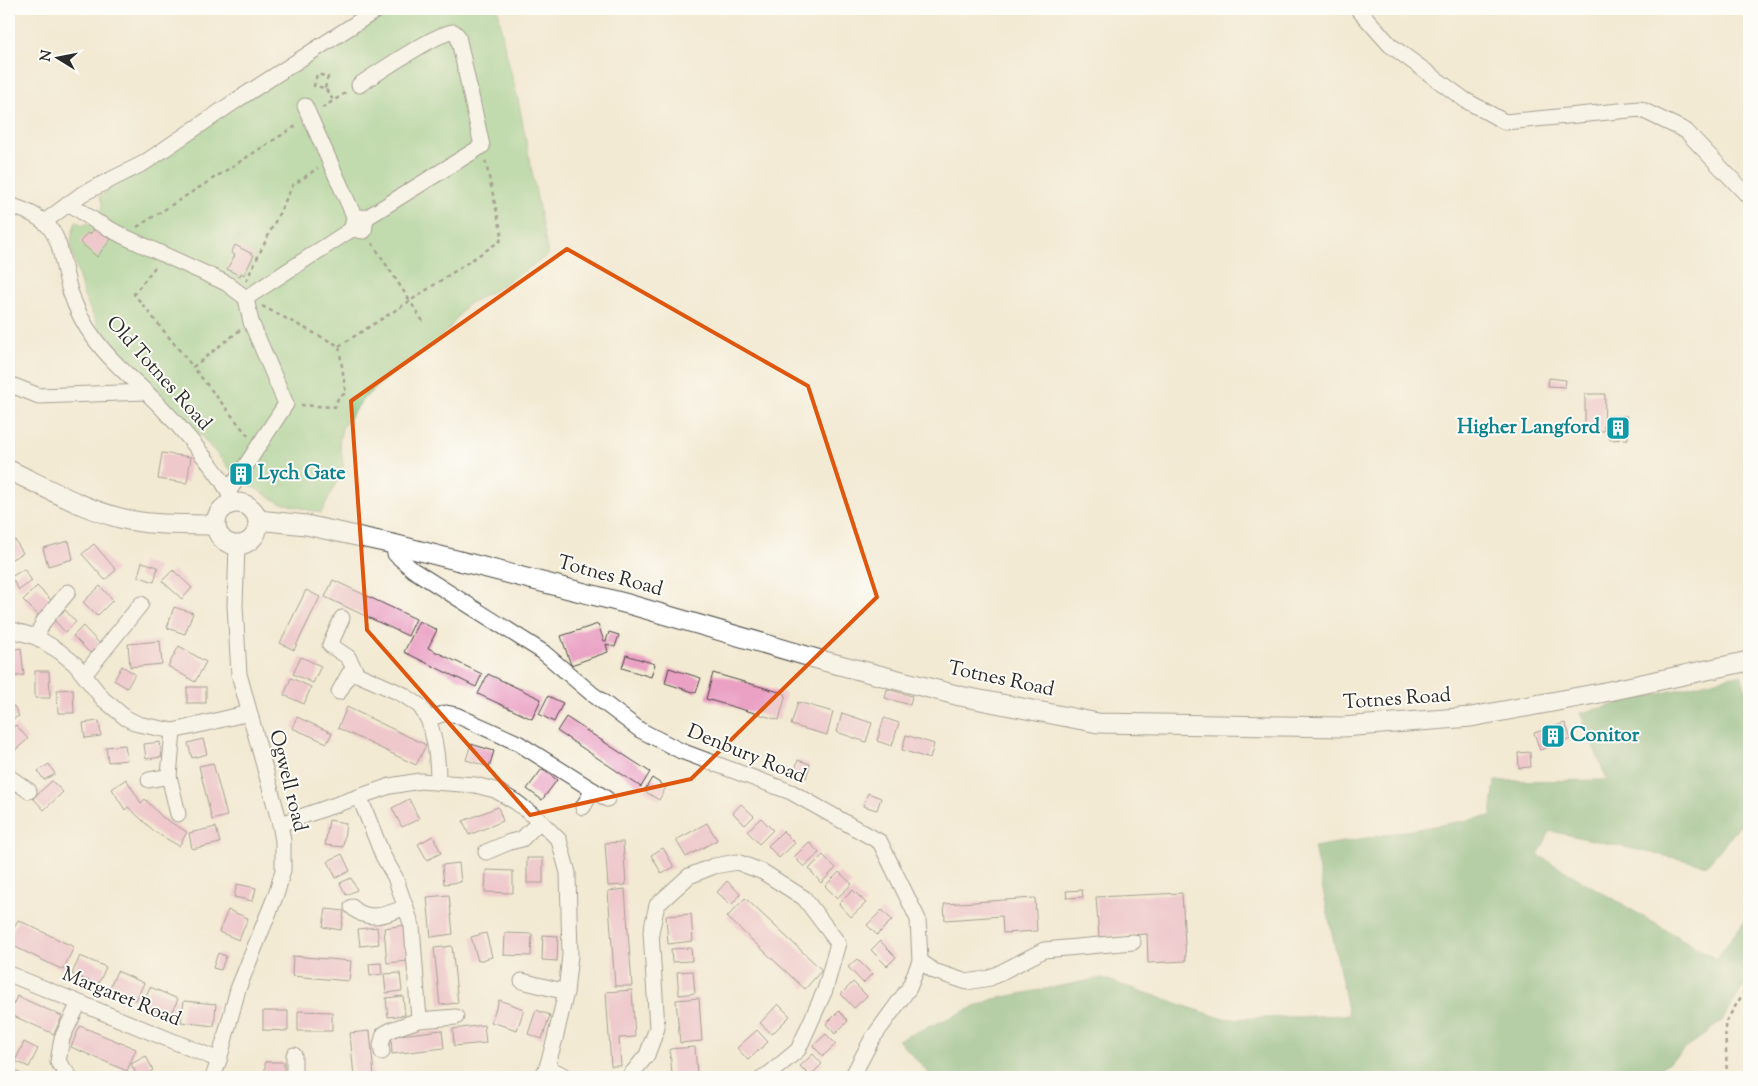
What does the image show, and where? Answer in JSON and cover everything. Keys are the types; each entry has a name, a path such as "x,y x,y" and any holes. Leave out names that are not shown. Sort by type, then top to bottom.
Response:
{"main road":[{"path":"9,470 98,512 122,519 167,524 216,525"},
{"path":"230,497 250,507 258,520 254,537 248,542 236,545 223,540 217,531 216,525 219,513 227,505 230,497"},
{"name":"Totnes Road","path":"258,520 306,525 393,544 628,604 824,661 960,696 1098,723 1343,727 1471,717 1749,661"}],"street":[{"path":"44,222 82,194 144,163 378,9"},
{"path":"1358,9 1390,45 1465,100 1505,122 1640,108 1686,131 1749,196"},
{"path":"246,298 482,146 458,36 454,32 449,32 433,40 359,85"},
{"path":"308,112 359,224"},
{"path":"69,203 123,236 226,284 246,298 251,322 286,404 230,497"},
{"name":"Old Totnes Road","path":"9,205 27,211 52,229 62,256 70,292 94,338 123,372 146,392 186,434 212,466 230,497"},
{"path":"9,384 39,396 146,392"},
{"name":"Denbury Road","path":"393,544 395,554 413,570 543,652 591,693 640,730 681,751 791,792 880,842 918,918 920,961 909,988 872,1038 852,1077"},
{"name":"Ogwell road","path":"213,1077 238,990 277,892 282,870 280,824 239,674 235,606 236,545"},
{"path":"36,637 44,621 68,592"},
{"path":"84,676 141,604"},
{"path":"342,618 330,645 348,657 357,674"},
{"path":"9,629 36,637 59,651 75,664 103,700 126,718 138,724 173,731 249,713"},
{"path":"339,692 350,674 357,674 402,694 420,706 428,719 434,736 438,758 438,781"},
{"path":"428,719 446,713 456,715 518,743 607,799"},
{"path":"173,731 169,776 178,814"},
{"path":"149,780 169,776"},
{"path":"9,777 29,791"},
{"path":"280,824 360,798 390,786 420,781 475,785 494,790 516,802 540,821 559,840 568,873 570,955 566,992 544,1072 567,1077"},
{"path":"582,808 593,790"},
{"path":"360,798 383,856 395,877 412,926 419,1020"},
{"path":"486,852 522,839 540,821"},
{"path":"629,1077 647,1055 657,1028 651,932 657,905 689,876 714,866 737,862 763,872 804,898 838,943 825,990 798,1050 763,1077"},
{"path":"352,907 359,914 382,916 406,907"},
{"path":"920,961 934,970 967,982 990,978 1044,950 1133,942"},
{"name":"Margaret Road","path":"9,974 219,1060"},
{"path":"522,981 566,992"},
{"path":"70,1077 58,1062 62,1038 80,1004"},
{"path":"382,1052 381,1045 384,1034 393,1029 419,1020 456,1017"},
{"path":"294,1055 294,1077"}],"path":[{"path":"325,88 328,77 317,74 314,86 325,88 333,100"},
{"path":"123,236 308,112 359,85"},
{"path":"339,346 500,241 502,235 482,146"},
{"path":"329,160 292,185 243,287 246,298 339,346"},
{"path":"359,224 424,323"},
{"path":"164,255 134,294 258,448"},
{"path":"193,367 251,322"},
{"path":"286,404 335,406 337,399 346,394 339,346"},
{"path":"1727,1077 1725,1023 1749,984"}],"highlighted area":[{"path":"567,249 808,386 877,597 691,779 530,815 367,630 351,401"}],"green space":[{"path":"383,9 498,9 504,44 518,99 548,255 497,289 466,305 448,330 433,345 398,367 363,399 342,428 339,442 344,467 321,513 278,502 238,478 202,437 121,357 103,335 84,297 71,246 72,234 76,221 82,225 91,223 99,213 102,204 99,196"},
{"path":"1741,674 1749,700 1749,815 1707,865 1550,831 1538,855 1716,959 1749,915 1749,977 1722,1021 1649,1077 932,1077 898,1040 993,999 1102,978 1224,1019 1349,1015 1314,847 1491,816 1495,781 1607,780 1580,713"}],"building":[{"path":"96,228 111,239 97,257 80,242 87,233 89,235"},
{"path":"235,245 254,255 244,275 241,273 240,276 227,269 235,255 231,253"},
{"path":"1549,378 1566,380 1565,387 1548,386"},
{"path":"1585,394 1605,394 1604,431 1585,431"},
{"name":"Higher Langford","path":"1627,416 1628,439 1610,440 1609,417"},
{"path":"162,453 191,457 187,483 158,479"},
{"path":"15,540 23,553 10,560 9,544"},
{"path":"69,541 73,559 48,566 43,548"},
{"path":"94,544 116,570 105,580 82,554"},
{"path":"142,562 158,567 154,582 138,576"},
{"path":"24,569 32,581 19,590 11,577"},
{"path":"173,570 192,588 182,599 162,581"},
{"path":"333,580 416,619 408,636 325,597"},
{"path":"37,586 53,602 39,616 23,600"},
{"path":"100,586 113,600 97,616 83,602"},
{"path":"306,590 320,597 294,650 280,643"},
{"path":"174,607 193,613 185,634 167,628"},
{"path":"65,610 76,622 65,632 54,620"},
{"path":"419,621 437,630 428,648 482,674 476,687 404,652"},
{"path":"598,624 604,641 606,641 609,632 619,635 615,647 606,644 608,652 571,665 561,636"},
{"path":"83,626 100,644 90,653 73,636"},
{"path":"160,641 162,664 130,667 128,644"},
{"path":"179,646 206,662 195,682 168,666"},
{"path":"21,648 24,675 10,677 9,650"},
{"path":"626,655 655,664 651,677 622,668"},
{"path":"301,657 321,666 313,683 293,674"},
{"path":"122,666 135,674 127,688 114,680"},
{"path":"669,668 701,678 696,693 665,683"},
{"path":"35,671 49,671 50,698 35,698"},
{"path":"713,673 786,694 779,720 706,699"},
{"path":"488,674 541,699 532,719 478,694"},
{"path":"291,678 311,687 304,704 284,695"},
{"path":"187,687 206,687 206,703 187,703"},
{"path":"73,689 74,713 58,713 57,690"},
{"path":"887,689 912,696 910,705 885,698"},
{"path":"548,696 563,703 554,722 539,714"},
{"path":"798,702 833,712 827,735 791,725"},
{"path":"14,706 19,716 9,721 9,708"},
{"path":"347,707 426,745 416,765 338,728"},
{"path":"842,713 872,723 866,742 837,732"},
{"path":"297,717 332,733 327,743 292,728"},
{"path":"566,717 650,772 641,787 557,731"},
{"path":"884,718 899,723 892,746 877,741"},
{"path":"99,721 101,736 85,738 83,723"},
{"name":"Conitor","path":"1565,723 1571,739 1540,750 1534,733"},
{"path":"16,725 28,739 12,753 9,749 9,731"},
{"path":"906,735 934,744 930,759 902,750"},
{"path":"203,739 207,754 192,758 188,743"},
{"path":"160,742 162,757 146,759 144,744"},
{"path":"471,744 494,751 489,767 466,760"},
{"path":"125,745 127,760 108,762 106,747"},
{"path":"1530,752 1531,767 1519,768 1518,753"},
{"path":"798,760 810,764 806,778 794,775"},
{"path":"213,763 227,816 212,820 199,766"},
{"path":"49,764 55,774 44,780 38,771"},
{"path":"542,769 557,780 542,800 527,789"},
{"path":"652,778 666,787 659,800 644,791"},
{"path":"126,779 141,803 145,799 162,817 187,832 179,846 155,832 128,807 125,810 112,789"},
{"path":"52,781 63,792 44,810 33,798"},
{"path":"868,793 881,798 877,810 863,806"},
{"path":"409,799 419,819 402,827 392,808"},
{"path":"741,804 754,816 745,825 733,813"},
{"path":"498,807 503,821 469,835 463,821"},
{"path":"761,818 773,830 759,844 747,831"},
{"path":"329,820 346,823 343,847 325,845"},
{"path":"707,823 717,840 686,857 676,840"},
{"path":"216,827 220,843 192,849 189,833"},
{"path":"783,831 795,843 779,858 768,846"},
{"path":"433,836 441,853 427,860 418,844"},
{"path":"623,842 626,885 608,886 605,843"},
{"path":"809,842 819,853 804,867 794,857"},
{"path":"663,848 674,867 662,874 651,855"},
{"path":"342,854 350,871 336,878 328,861"},
{"path":"823,855 836,868 821,883 809,869"},
{"path":"527,858 543,858 543,883 527,883"},
{"path":"459,863 461,882 444,884 442,865"},
{"path":"486,870 513,871 513,893 485,892"},
{"path":"839,872 852,884 837,898 825,886"},
{"path":"351,878 357,890 346,895 340,883"},
{"path":"727,881 741,894 731,905 717,892"},
{"path":"237,884 256,888 253,901 234,897"},
{"path":"625,889 632,986 615,986 608,891"},
{"path":"853,890 866,903 851,917 839,904"},
{"path":"1082,890 1083,897 1067,898 1066,891"},
{"path":"1182,893 1186,961 1148,963 1147,934 1099,937 1096,897"},
{"path":"449,895 453,934 431,937 427,897"},
{"path":"745,898 822,970 805,989 727,917"},
{"path":"1035,898 1037,931 1003,933 1002,916 945,920 944,904"},
{"path":"326,909 344,911 341,930 323,927"},
{"path":"228,910 248,918 239,940 219,932"},
{"path":"882,910 892,920 877,935 867,925"},
{"path":"691,914 693,941 668,944 666,916"},
{"path":"18,920 74,947 63,970 9,944 9,937"},
{"path":"405,925 409,961 387,963 384,928"},
{"path":"377,927 379,944 360,946 358,929"},
{"path":"486,933 492,957 478,961 471,937"},
{"path":"505,933 532,934 531,956 504,955"},
{"path":"543,935 558,936 557,961 542,960"},
{"path":"880,941 896,957 887,966 871,950"},
{"path":"452,946 458,1003 440,1005 434,948"},
{"path":"691,948 692,961 672,962 671,949"},
{"path":"218,953 226,956 221,970 213,968"},
{"path":"80,956 106,967 98,985 72,974"},
{"path":"293,956 351,961 349,981 292,976"},
{"path":"857,959 872,974 863,983 848,967"},
{"path":"381,963 382,974 370,976 369,964"},
{"path":"117,971 144,983 136,1000 109,989"},
{"path":"693,971 695,993 679,995 677,972"},
{"path":"400,973 402,991 386,993 384,974"},
{"path":"853,982 867,996 854,1008 841,994"},
{"path":"150,987 178,999 170,1017 142,1005"},
{"path":"632,990 635,1037 619,1038 621,1066 611,1066 606,992"},
{"path":"17,996 62,1016 54,1034 9,1014"},
{"path":"403,996 405,1015 388,1017 386,998"},
{"path":"699,998 702,1041 680,1043 676,1000"},
{"path":"499,1000 524,1009 517,1030 491,1022"},
{"path":"184,1001 216,1004 214,1026 181,1022"},
{"path":"778,1004 790,1016 772,1034 760,1023"},
{"path":"536,1010 550,1015 542,1039 528,1034"},
{"path":"263,1011 288,1011 288,1031 263,1030"},
{"path":"298,1011 332,1012 332,1031 298,1031"},
{"path":"839,1011 848,1021 835,1034 826,1024"},
{"path":"484,1025 486,1043 454,1046 453,1029"},
{"path":"80,1026 136,1049 127,1071 71,1047"},
{"path":"442,1030 444,1048 392,1054 391,1036"},
{"path":"757,1030 768,1042 748,1060 737,1048"},
{"path":"370,1031 374,1077 354,1077 350,1033"},
{"path":"826,1034 836,1044 823,1056 813,1046"},
{"path":"24,1042 38,1049 29,1067 15,1061"},
{"path":"695,1047 697,1075 672,1076 670,1049"},
{"path":"813,1054 822,1064 810,1076 800,1066"},
{"path":"146,1056 153,1070 149,1073 159,1077 145,1077 146,1074 138,1077 131,1064"},
{"path":"265,1062 284,1062 284,1077 265,1077"},
{"path":"9,1068 21,1074 20,1077 9,1077"}],"place":[{"name":"Higher Langford","path":"1618,428"},
{"name":"Lych Gate","path":"241,474"},
{"name":"Conitor","path":"1553,736"}]}
